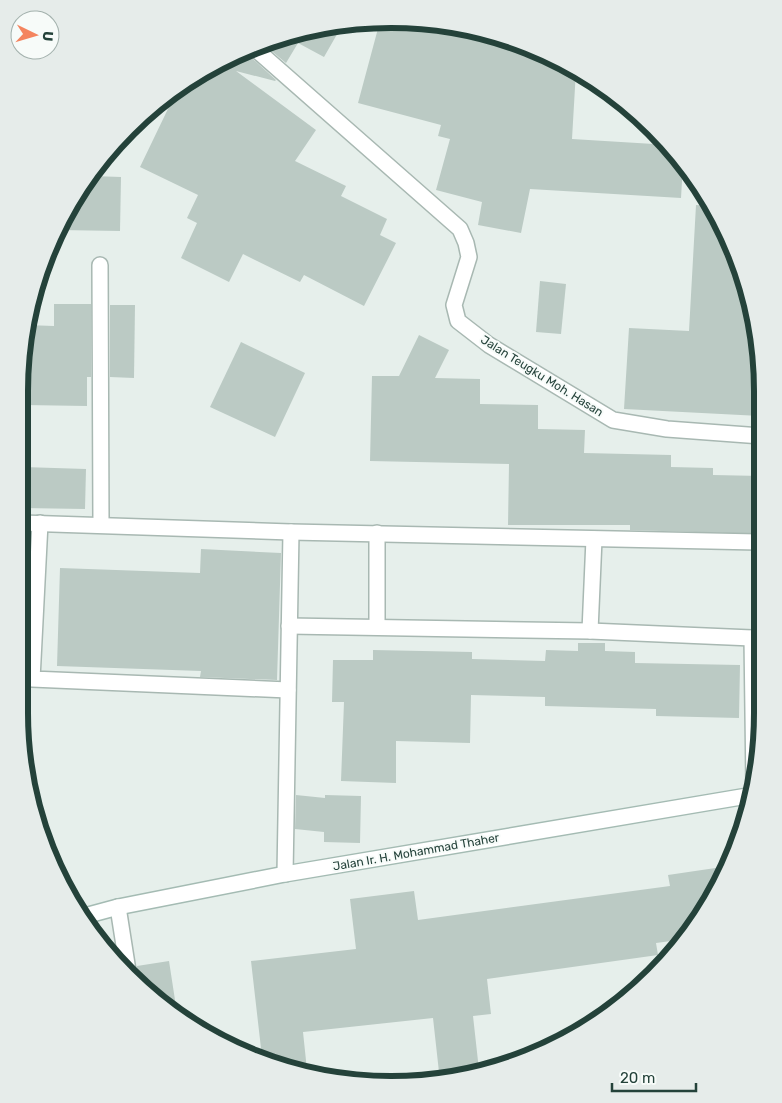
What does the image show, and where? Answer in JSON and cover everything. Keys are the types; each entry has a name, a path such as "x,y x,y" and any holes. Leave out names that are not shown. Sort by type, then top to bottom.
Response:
{"street":[{"name":"Jalan Teugku Moh. Hasan","path":"259,52 460,229 469,257 454,304 458,321 489,345 612,420 667,429 754,435"},
{"path":"100,265 101,525"},
{"path":"28,523 291,532 754,542"},
{"path":"40,523 32,679 288,690"},
{"path":"285,874 291,532"},
{"path":"377,533 377,627"},
{"path":"590,630 594,539"},
{"path":"289,626 590,630 754,637"},
{"name":"Jalan Ir. H. Mohammad Thaher","path":"90,915 118,907 285,874 745,795"},
{"path":"118,907 126,961"}],"building":[{"path":"378,28 415,28 462,34 485,40 530,55 576,78 572,139 658,144 682,175 681,198 530,189 521,233 478,225 482,202 436,190 450,139 438,136 441,125 358,103"},
{"path":"338,32 324,57 298,43 286,63 269,49 320,34"},
{"path":"250,56 276,80 236,71 316,130 295,161 346,186 341,196 387,219 380,235 396,243 364,306 304,275 300,282 243,254 229,282 181,258 197,223 187,218 198,195 140,167 171,102 209,76"},
{"path":"98,176 121,177 120,231 65,230 76,209"},
{"path":"696,205 704,206 727,252 748,320 754,367 754,416 624,409 629,328 689,331"},
{"path":"540,281 566,284 561,334 536,332"},
{"path":"54,304 91,304 91,377 87,377 87,406 28,405 28,367 33,325 54,326"},
{"path":"110,305 135,305 134,378 110,377"},
{"path":"419,335 449,350 435,378 480,379 480,404 538,405 538,429 585,430 584,453 671,455 671,467 713,468 713,475 754,476 754,534 630,530 630,525 508,525 509,464 370,461 372,376 399,376"},
{"path":"241,342 305,373 275,437 210,407"},
{"path":"28,467 86,469 85,509 28,508"},
{"path":"201,549 281,553 277,680 200,677 201,671 57,666 60,568 200,573"},
{"path":"578,643 605,643 605,651 635,652 635,663 740,665 739,718 656,716 656,709 545,706 545,697 471,695 470,743 396,741 396,783 341,781 344,702 332,702 333,660 373,660 373,650 472,652 472,659 545,661 546,650 578,651"},
{"path":"296,795 325,798 325,795 361,796 360,843 324,842 324,832 295,829"},
{"path":"720,867 706,894 673,941 656,943 658,955 487,979 491,1014 473,1016 478,1065 439,1072 433,1018 303,1032 307,1065 261,1051 251,961 356,949 350,899 414,891 418,920 670,886 668,875"},
{"path":"169,961 176,1004 137,972 137,966"}]}
